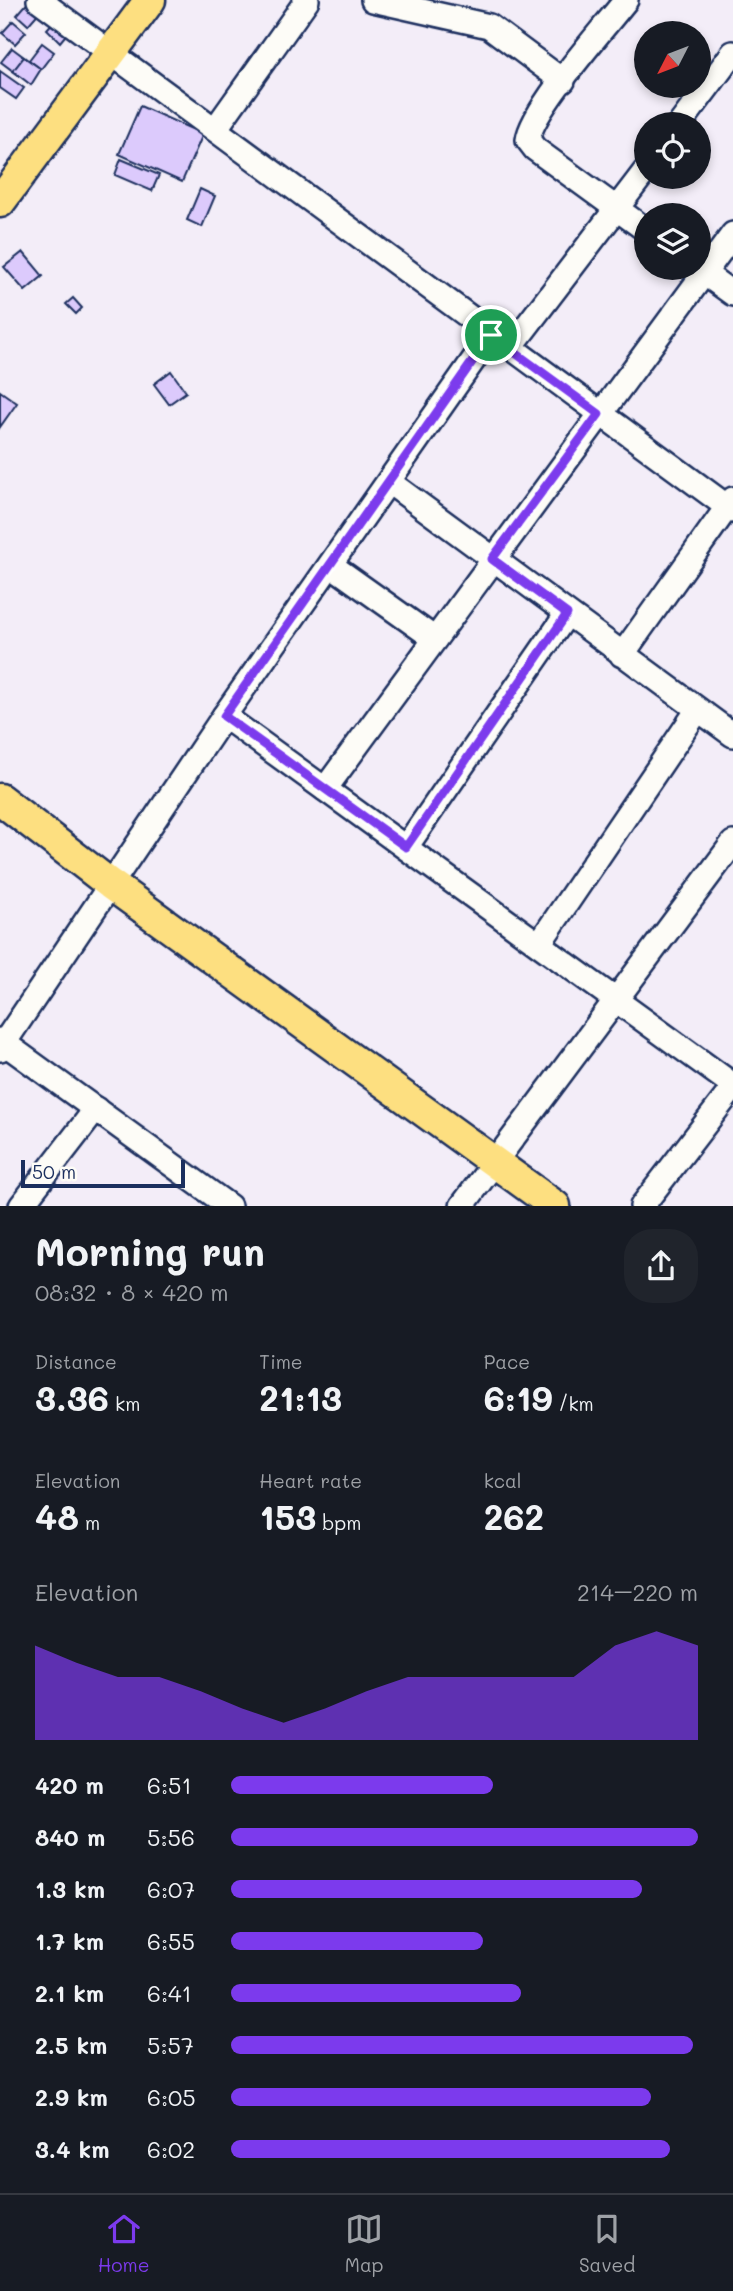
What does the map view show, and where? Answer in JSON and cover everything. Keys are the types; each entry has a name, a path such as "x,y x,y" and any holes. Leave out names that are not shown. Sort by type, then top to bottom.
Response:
{"main road":[{"path":"0,202 150,0"},
{"path":"0,799 110,884 555,1206"}],"street":[{"path":"38,0 216,128 599,414 731,506 622,655"},
{"path":"216,128 307,0"},
{"path":"373,0 489,26 563,81"},
{"path":"625,0 529,130 528,141 634,221"},
{"path":"689,112 733,53"},
{"path":"229,1206 2,1044 224,716 389,482 500,341 617,209 634,186"},
{"path":"711,259 733,234"},
{"path":"711,278 733,294"},
{"path":"325,789 694,280"},
{"path":"389,482 733,735"},
{"path":"331,565 435,639"},
{"path":"406,847 567,614"},
{"path":"539,944 697,711"},
{"path":"224,716 733,1086 642,1206"},
{"path":"461,1206 733,843"},
{"path":"21,1206 96,1109"}],"building":[{"path":"30,0 42,9 28,25 17,15"},
{"path":"56,19 69,31 60,42 47,29"},
{"path":"13,21 26,32 15,44 2,33"},
{"path":"42,43 54,52 41,69 29,60"},
{"path":"12,48 24,57 13,71 1,62"},
{"path":"24,57 41,69 31,85 13,71"},
{"path":"0,71 24,88 16,99 0,88"},
{"path":"140,106 203,134 182,182 119,154"},
{"path":"121,159 159,175 152,191 115,175"},
{"path":"200,189 215,196 202,227 187,220"},
{"path":"23,252 43,276 25,291 4,267"},
{"path":"73,298 82,308 76,314 66,304"},
{"path":"171,371 186,392 169,404 154,384"},
{"path":"0,391 17,403 0,427"}],"route":[{"path":"491,335 599,414 492,559 567,614 406,847 224,716 491,335"}]}
